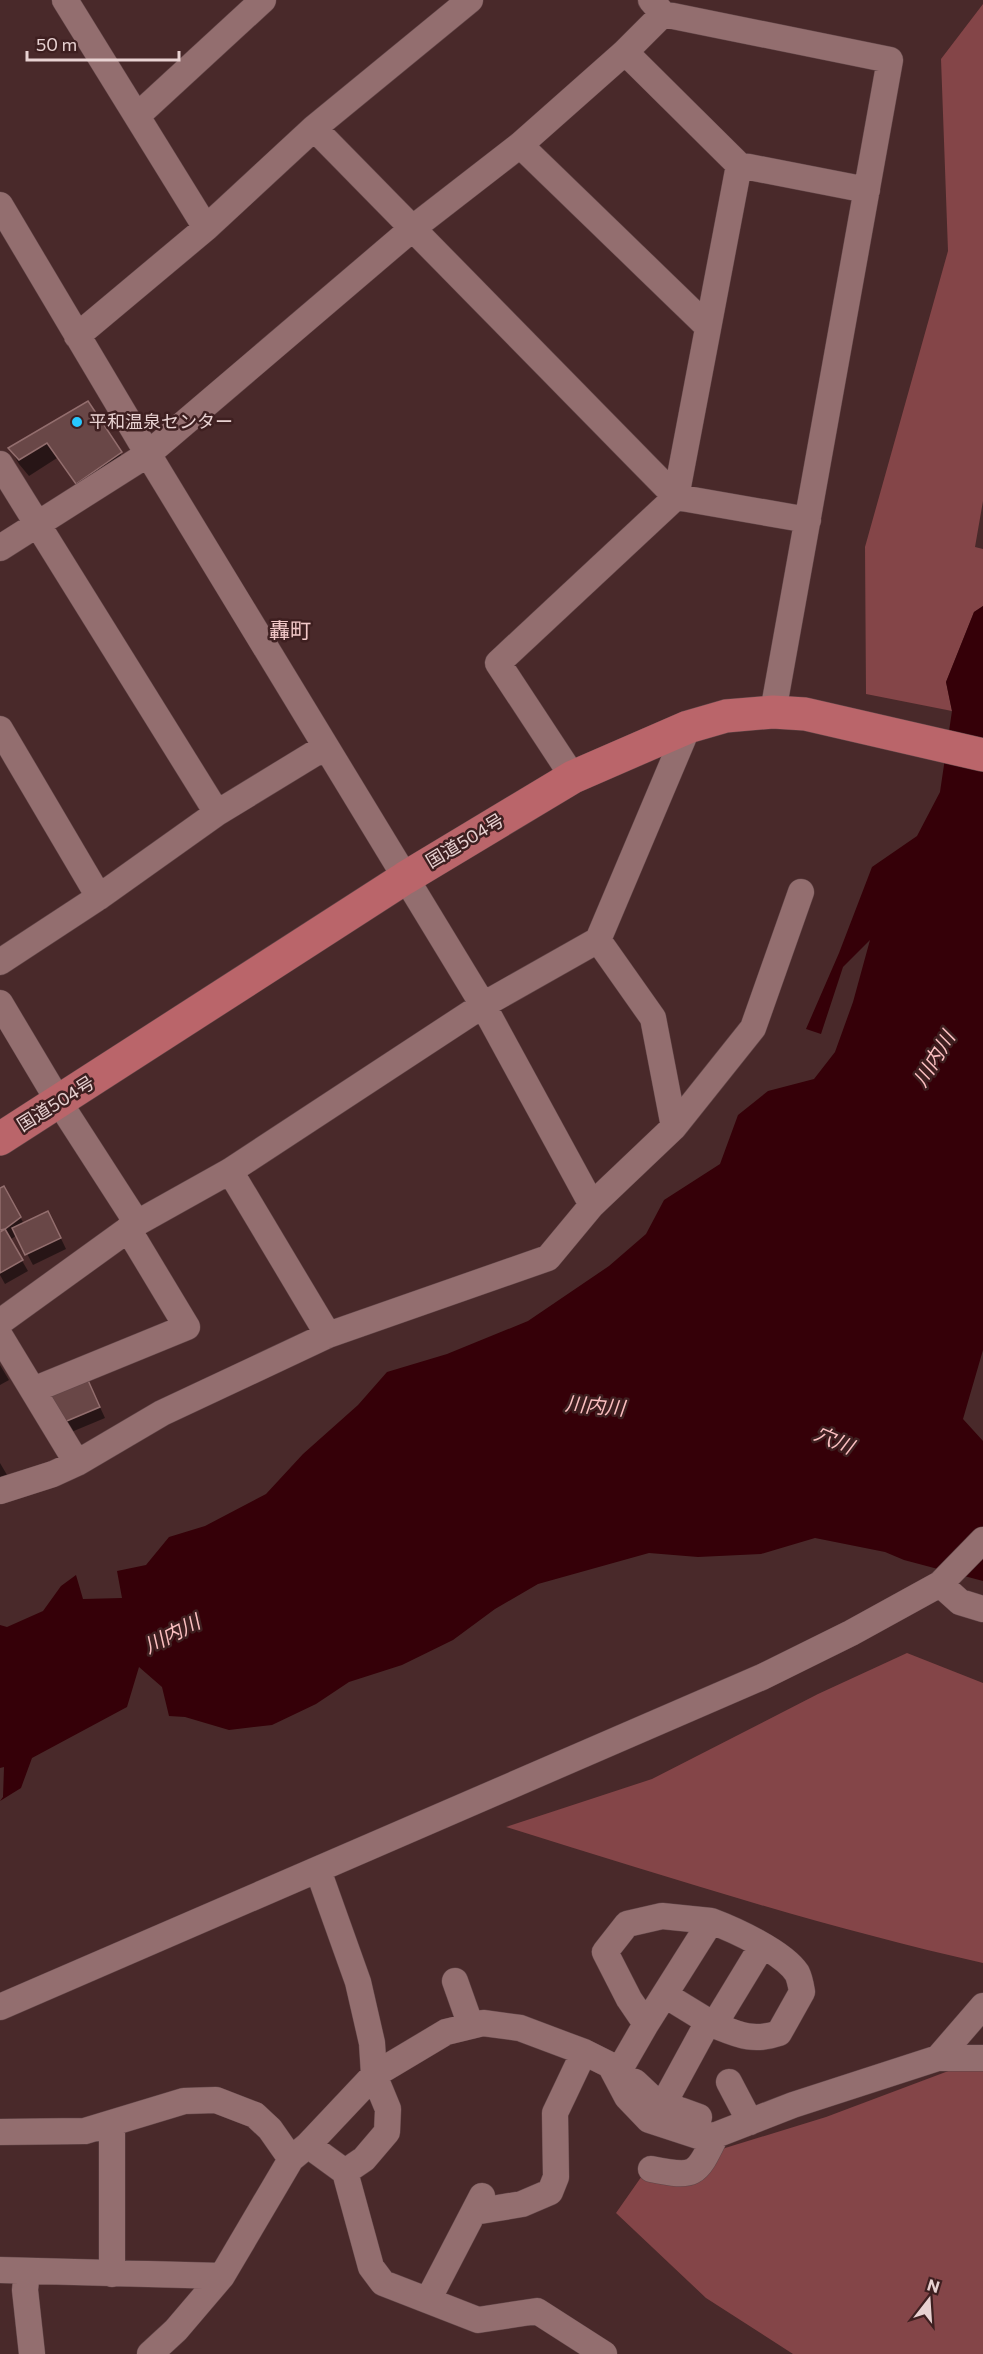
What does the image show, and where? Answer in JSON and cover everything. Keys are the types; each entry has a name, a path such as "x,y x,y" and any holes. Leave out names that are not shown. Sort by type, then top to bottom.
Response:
{"highway":[{"name":"国道504号","path":"0,1139 405,878 573,777 688,727 726,716 773,712 805,714 983,755"}],"street":[{"path":"65,0 206,228"},
{"path":"137,116 263,0"},
{"path":"77,336 206,228 314,128 470,0"},
{"path":"0,548 148,454 413,228 520,145 625,51 657,7 891,60 773,712"},
{"path":"625,51 739,165 867,190"},
{"path":"314,128 676,497 807,520"},
{"path":"520,145 708,327"},
{"path":"573,777 498,663 676,497 739,165"},
{"path":"0,205 148,454 483,1005 592,1205"},
{"path":"0,464 217,813"},
{"path":"0,1322 133,1226 230,1171 483,1005 598,940 688,727"},
{"path":"0,729 99,897"},
{"path":"0,962 99,897 217,813 325,747"},
{"path":"0,1491 53,1474 77,1463 162,1413 328,1335 548,1258 592,1205 674,1127 753,1028 801,892"},
{"path":"598,940 652,1018 674,1127"},
{"path":"0,1003 133,1226 187,1327 33,1390"},
{"path":"230,1171 328,1335"},
{"path":"0,1336 77,1463"},
{"path":"0,2007 762,1677 851,1633 940,1584 983,1540"},
{"path":"940,1584 960,1602 983,1609"},
{"path":"318,1870 358,1982 372,2043 374,2075 388,2109 387,2132 364,2158 345,2172"},
{"path":"646,2024 629,2000 605,1952 627,1924 662,1917 711,1921 739,1931 788,1962 798,1975 802,1992 779,2033 767,2037 746,2037 711,2023 664,1995"},
{"path":"616,2076 711,1921"},
{"path":"665,2101 711,2023 762,1946"},
{"path":"455,1981 471,2026"},
{"path":"938,2058 983,2006"},
{"path":"150,2354 176,2330 222,2276 299,2152 374,2075 446,2032 483,2023 520,2028 610,2064 627,2097 650,2120 701,2137 708,2126"},
{"path":"428,2300 479,2202 522,2204 550,2192 556,2177 555,2114 584,2052"},
{"path":"616,2076 635,2082 651,2097 665,2101 708,2126 750,2122 794,2105 938,2058 983,2058"},
{"path":"729,2082 750,2122"},
{"path":"0,2132 85,2132 184,2101 216,2100 255,2115 270,2130 299,2152 345,2172"},
{"path":"112,2123 112,2274"},
{"path":"651,2169 681,2175 695,2170 704,2159 708,2126"},
{"path":"345,2172 371,2267 382,2283 478,2320 537,2311 602,2344"},
{"path":"0,2270 222,2276"},
{"path":"27,2271 25,2290 32,2354"}],"shaded area":[{"path":"983,4 983,501 975,547 983,549 983,606 974,612 946,682 952,711 866,694 865,547 948,251 941,59"},
{"path":"907,1653 983,1683 983,1963 803,1917 506,1827 652,1779 818,1694"},
{"path":"983,2058 983,2354 793,2354 706,2298 616,2213 644,2173 826,2117"}],"water":[{"path":"983,606 983,1350 963,1419 983,1441 983,1581 904,1560 885,1552 815,1538 761,1554 698,1557 649,1553 538,1584 495,1609 453,1640 402,1665 349,1682 316,1704 272,1725 229,1730 185,1717 169,1716 162,1687 139,1667 127,1707 32,1758 21,1788 0,1801 3,1797 4,1767 0,1768 0,1625 7,1627 43,1611 61,1586 76,1575 83,1599 122,1598 117,1571 146,1565 169,1537 205,1526 266,1494 303,1454 358,1405 387,1372 447,1354 528,1321 609,1266 646,1234 664,1200 720,1164 738,1115 768,1091 814,1079 835,1052 853,1002 870,940 843,967 821,1034 806,1029 839,953 872,867 917,836 940,792 952,711 946,682 974,612"}],"building":[{"name":"平和温泉センター","path":"88,401 122,452 76,484 47,443 19,460 8,448"},
{"path":"4,1186 21,1217 0,1230 0,1188"},
{"path":"48,1211 61,1238 25,1255 12,1228"},
{"path":"5,1229 23,1260 0,1273 0,1232"},
{"path":"87,1378 100,1407 62,1423 49,1394"}],"place":[{"name":"平和温泉センター","path":"77,422"}],"district":[{"name":"轟町","path":"290,631"}],"water label":[{"name":"川内川","path":"934,1059"},
{"name":"川内川","path":"595,1406"},
{"name":"穴川","path":"834,1440"},
{"name":"川内川","path":"172,1634"}]}
